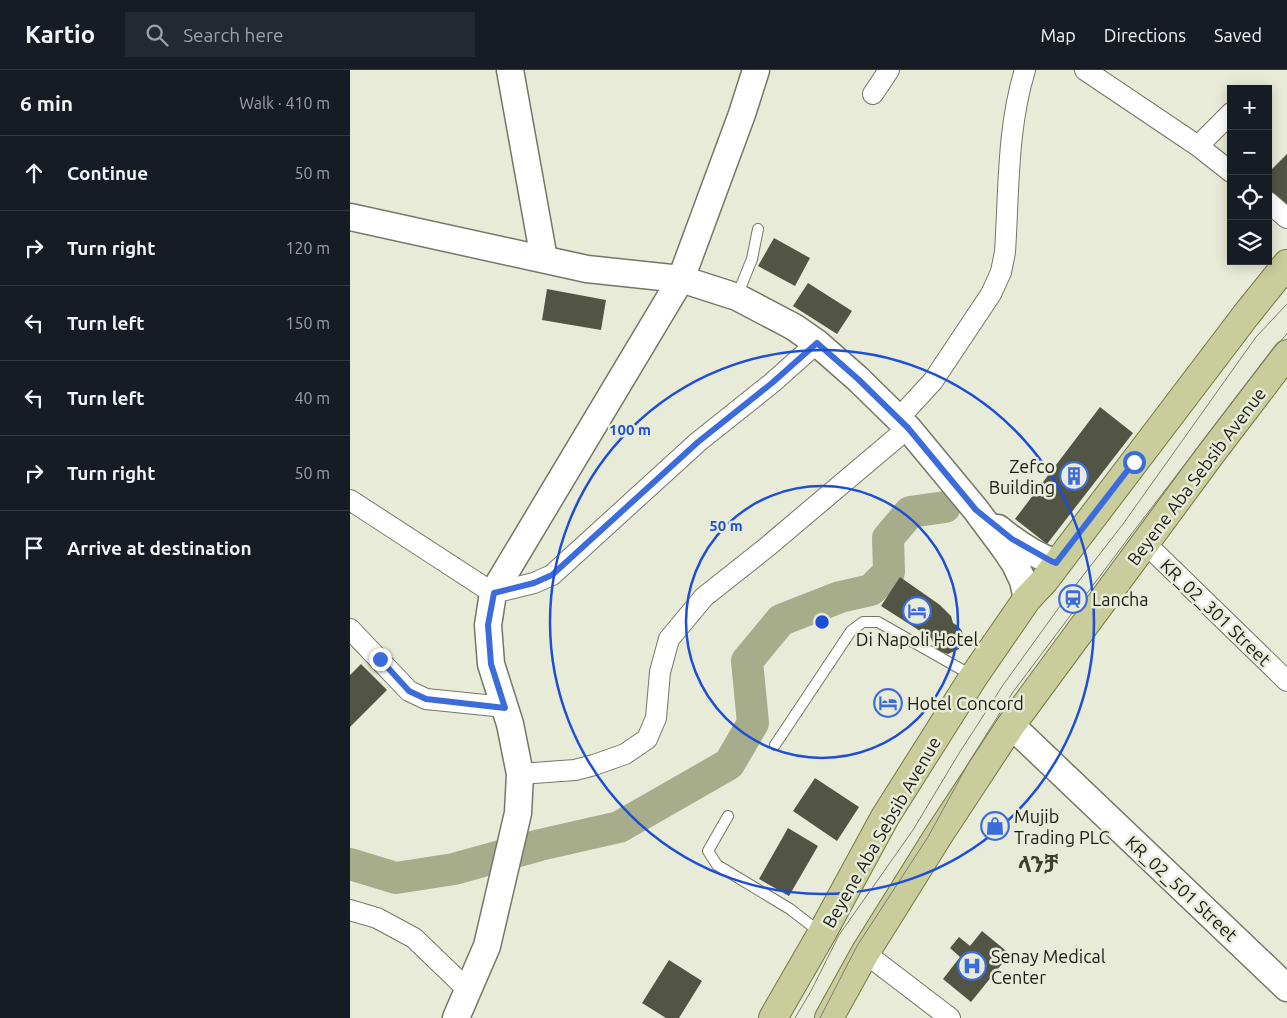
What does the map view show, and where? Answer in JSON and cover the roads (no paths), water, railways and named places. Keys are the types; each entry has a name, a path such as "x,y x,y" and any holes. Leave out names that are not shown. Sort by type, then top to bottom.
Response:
{"main road":[{"name":"Beyene Aba Sebsib Avenue","path":"773,1018 886,817 974,676 1027,599 1287,264"},
{"name":"Beyene Aba Sebsib Avenue","path":"829,1018 865,953 938,836 1011,725 1146,544 1210,454 1286,359"}],"street":[{"path":"510,70 544,259"},
{"path":"456,1018 487,946 518,813 520,774 505,708 491,664 488,625 494,593 681,279 742,114 756,70"},
{"path":"873,94 889,70"},
{"path":"520,774 575,770 594,765 625,754 647,739 656,718 660,672 669,638 704,598 767,547 903,423 944,366 991,294 1001,272 1005,252 1013,120 1025,70"},
{"path":"1085,70 1198,146 1227,169"},
{"path":"1198,146 1227,117"},
{"path":"1272,205 1287,218"},
{"path":"350,217 587,269 681,279 737,297 794,327 817,343 858,379 903,423 976,510 1015,564 1023,581 1027,599"},
{"path":"350,500 494,593 534,583 552,575 698,442 772,383 817,343"},
{"path":"976,510 1012,539 1032,552 1056,563"},
{"name":"KR_02_301 Street","path":"1146,544 1287,681"},
{"path":"350,629 409,691 426,699 505,708"},
{"name":"KR_02_501 Street","path":"1011,725 1287,988"},
{"path":"350,910 377,918 414,938 467,989"},
{"path":"865,953 950,1018"}],"lane":[{"path":"737,297 752,259 758,230"},
{"path":"775,745 851,631 863,622 878,622 974,676"},
{"path":"728,816 708,851 717,865 790,909 822,933"}],"waterway":[{"path":"350,864 396,878 454,869 540,845 619,827 729,764 753,723 747,661 781,620 840,597 871,590 889,572 888,538 910,512 945,507"}],"tram line":[{"path":"795,1018 839,935 913,830 1003,685 1068,595 1123,524 1256,337 1287,304"},
{"path":"820,1018 857,946 928,837 969,762 1013,692 1133,532 1274,348 1287,334"}],"place":[{"name":"Zefco Building","path":"1074,476"},
{"name":"Lancha","path":"1073,599"},
{"name":"Di Napoli Hotel","path":"917,611"},
{"name":"Hotel Concord","path":"888,703"},
{"name":"Mujib Trading PLC","path":"995,826"},
{"name":"Senay Medical Center","path":"972,966"}],"district":[{"name":"ላንቻ","path":"1038,863"}]}
